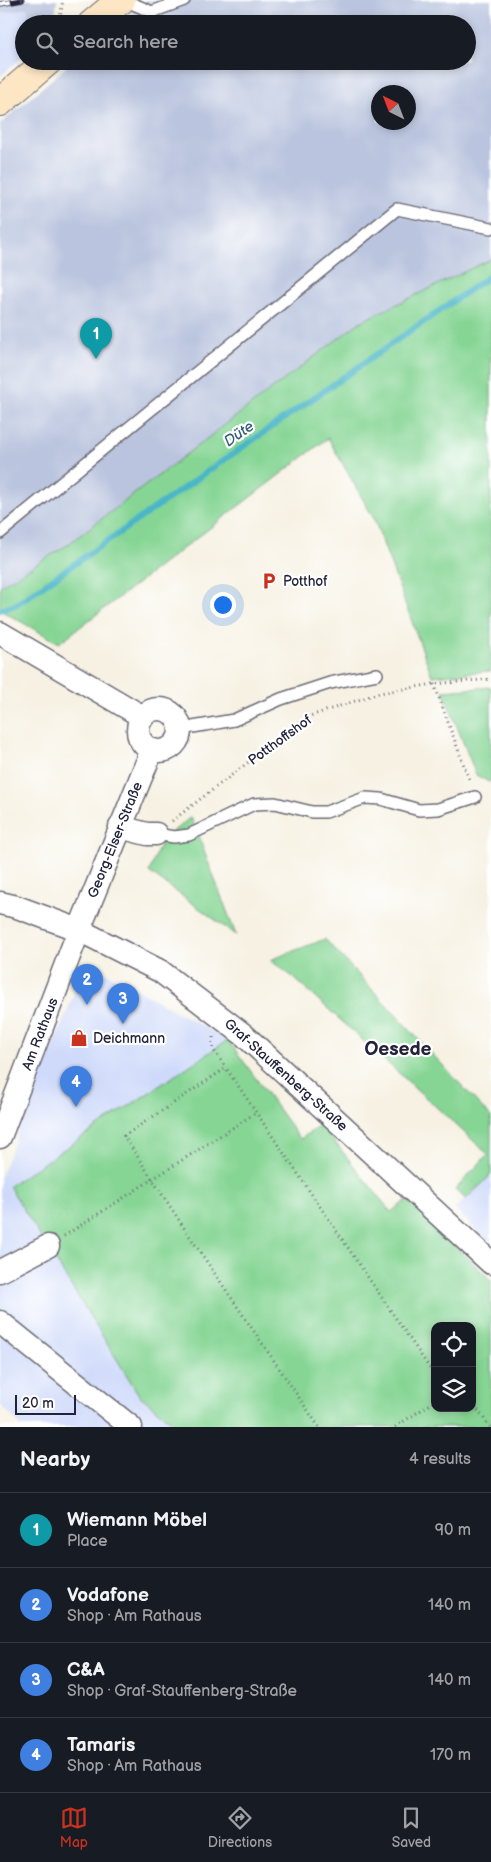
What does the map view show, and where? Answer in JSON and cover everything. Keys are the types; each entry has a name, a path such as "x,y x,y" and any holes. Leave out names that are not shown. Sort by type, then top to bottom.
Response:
{"main road":[{"path":"104,15 123,0"},
{"path":"0,102 37,70"}],"street":[{"path":"2,634 143,717"},
{"path":"162,709 175,716 180,729 180,736 172,747 159,751 152,750 142,742 139,736 140,723 143,717 148,712 162,709"},
{"name":"Georg-Elser-Straße","path":"79,930 152,750"},
{"path":"120,827 147,834 156,834"},
{"name":"Graf-Stauffenberg-Straße","path":"0,902 79,930 160,971 244,1035 491,1263"},
{"name":"Am Rathaus","path":"0,1137 79,930"},
{"path":"0,1271 48,1246"},
{"path":"0,1322 131,1427"}],"lane":[{"path":"123,0 152,12 184,0"},
{"path":"0,533 397,209 491,228"},
{"path":"180,729 234,720 281,699 330,683 377,674"},
{"path":"156,834 174,837 189,835 254,804 275,803 312,812 326,812 366,798 381,799 418,810 438,809 475,797"}],"path":[{"path":"60,15 63,0"},
{"name":"Potthoffshof","path":"156,834 307,717 379,693 434,684 491,679"},
{"path":"434,684 475,797"},
{"path":"213,1049 258,1112 431,1370"},
{"path":"226,1068 124,1136 318,1427"},
{"path":"48,1246 258,1112"},
{"path":"395,1427 431,1404"},
{"path":"476,1408 490,1427"}],"shaded area":[{"path":"0,0 57,0 55,15 28,15 27,8 0,14"},
{"path":"147,0 491,0 491,259 360,322 66,546 0,586 0,124 63,70 476,70 476,15 128,15"},
{"path":"27,8 28,15 15,15 15,64 0,76 0,14"},
{"path":"87,962 228,1040 9,1186 139,1395 178,1427 22,1427 0,1404 0,1178"},
{"path":"491,1175 491,1245 455,1209"}],"green space":[{"path":"491,259 491,671 432,676 374,519 328,438 59,643 0,610 0,586 66,546 360,322"},
{"path":"491,687 491,781 489,782 476,775 443,691"},
{"path":"191,817 236,935 149,872 162,840"},
{"path":"325,939 491,1117 491,1175 466,1199 455,1190 488,1154 293,977 270,960"},
{"path":"228,1040 300,1139 321,1125 391,1212 407,1200 491,1280 491,1427 178,1427 139,1395 9,1186"}],"waterway":[{"name":"Düte","path":"0,610 15,605 491,275"}],"railway":[{"path":"0,4 22,0"}],"place":[{"name":"Wiemann Möbel","path":"96,359"},
{"name":"Potthof","path":"269,581"},
{"name":"Vodafone","path":"87,1005"},
{"name":"C&A","path":"123,1024"},
{"name":"Deichmann","path":"79,1038"},
{"name":"Tamaris","path":"76,1107"}],"district":[{"name":"Oesede","path":"398,1049"}]}
